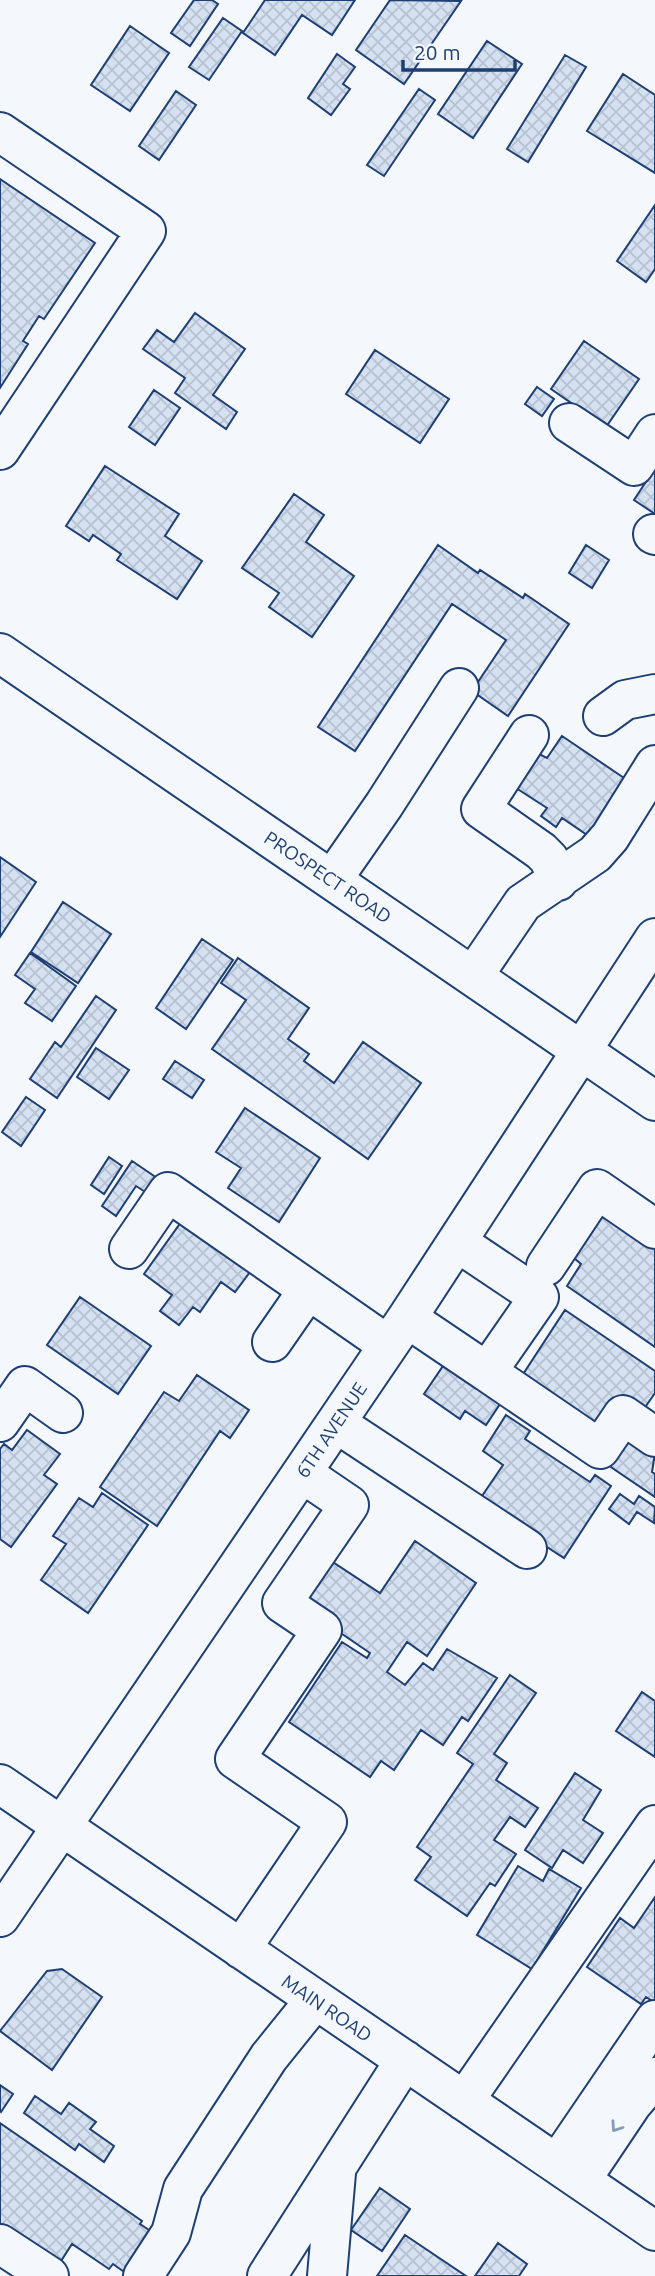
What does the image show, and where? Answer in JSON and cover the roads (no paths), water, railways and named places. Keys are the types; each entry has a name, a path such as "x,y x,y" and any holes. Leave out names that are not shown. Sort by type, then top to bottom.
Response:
{"street":[{"path":"0,132 146,231 0,450"},
{"path":"569,423 634,467 655,434"},
{"name":"PROSPECT ROAD","path":"0,653 655,1101"},
{"path":"332,880 459,688"},
{"path":"603,716 625,700 655,694"},
{"path":"529,735 481,809 541,850 549,859 558,881"},
{"path":"474,975 523,903 595,854 610,837 655,765"},
{"name":"6TH AVENUE","path":"0,1917 336,1423 655,938"},
{"path":"546,1266 597,1189 655,1229"},
{"path":"129,1249 168,1192 308,1290 487,1372 600,1448 623,1415 655,1437"},
{"path":"457,1242 539,1297 487,1372"},
{"path":"272,1342 308,1290"},
{"path":"0,1422 25,1386 63,1413"},
{"path":"336,1423 527,1549"},
{"path":"241,1949 327,1822 235,1759 322,1630 282,1603 349,1505 302,1473"},
{"name":"MAIN ROAD","path":"0,1784 655,2231"},
{"path":"464,2101 655,1825"},
{"path":"143,2276 172,2233 183,2189 270,2057 315,2000"},
{"path":"569,2172 655,2020"},
{"path":"267,2276 405,2060"},
{"path":"569,2172 655,2077"},
{"path":"327,2276 336,2167"},
{"path":"0,2244 48,2276"}]}
